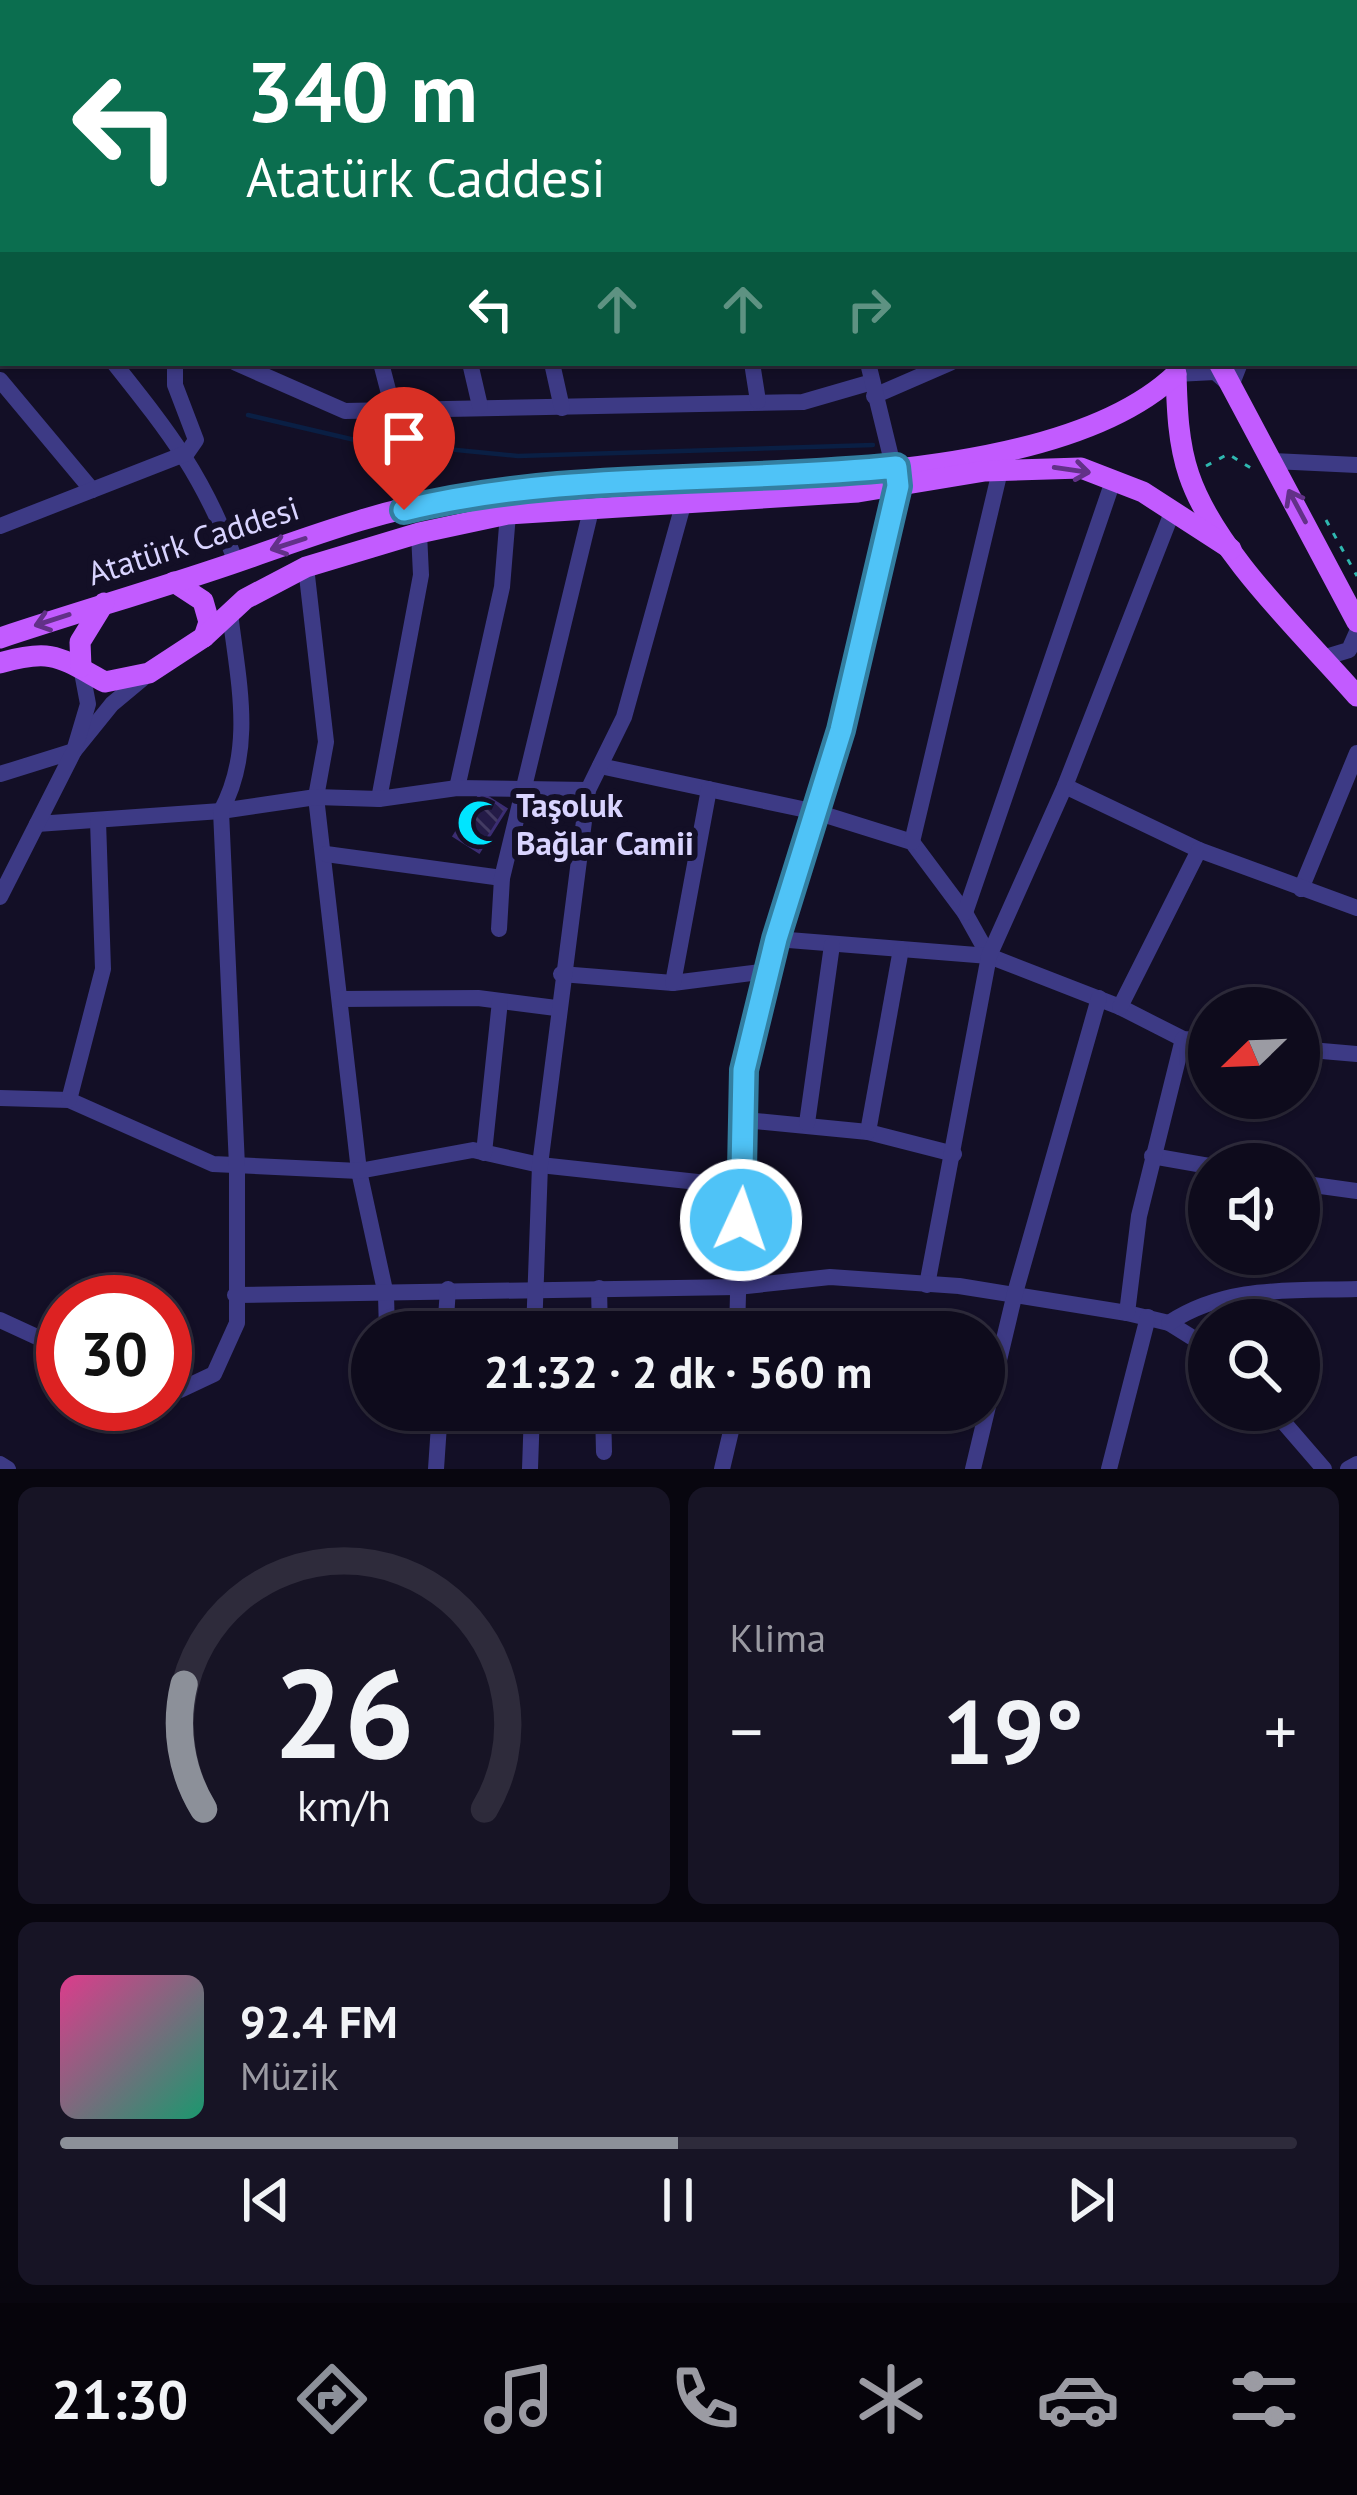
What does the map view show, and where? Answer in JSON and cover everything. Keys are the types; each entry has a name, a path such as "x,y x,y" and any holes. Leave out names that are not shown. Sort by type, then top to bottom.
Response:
{"main road":[{"path":"1221,366 1268,470 1356,617"},
{"path":"1177,367 1178,424 1189,476 1231,549 1349,680 1357,697"},
{"name":"Atatürk Caddesi","path":"149,673 204,638 274,581 419,533 508,514 683,505 897,477 1034,446 1141,400 1177,367"},
{"name":"Atatürk Caddesi","path":"0,638 357,522 450,499 1081,468 1173,511 1231,549"},
{"path":"174,582 203,601 209,622 204,638"},
{"path":"81,667 80,642 105,603"},
{"path":"0,663 37,652 81,667 105,682 149,673"}],"street":[{"path":"116,366 187,453 209,491 236,562"},
{"path":"0,526 187,453 196,440 175,385 176,366"},
{"path":"243,366 345,411 803,402 873,389 941,366"},
{"path":"382,366 393,409"},
{"path":"471,366 480,406"},
{"path":"553,366 562,407"},
{"path":"752,366 758,401"},
{"path":"737,1311 744,1070 776,939 841,730 897,477 869,366"},
{"path":"1177,367 1214,372 1231,386 1239,366"},
{"path":"0,380 92,490"},
{"path":"1268,470 1357,465"},
{"path":"912,842 1000,471"},
{"path":"965,914 1113,481"},
{"path":"535,1311 540,1166 553,1085 556,1008 588,790 624,717 683,505"},
{"path":"499,929 502,878 591,510"},
{"path":"927,1285 989,956 1066,786 1173,511"},
{"path":"457,788 502,587 508,514"},
{"path":"379,800 421,575 419,533"},
{"path":"306,567 326,742 316,797 359,1171 387,1311"},
{"path":"192,1384 214,1374 237,1323 237,1166 221,811 237,781 244,744 230,613"},
{"path":"1326,657 1348,650 1356,617"},
{"path":"0,897 74,751 88,704 81,667"},
{"path":"0,774 74,751 112,704 149,673"},
{"path":"1301,889 1357,753"},
{"path":"601,766 815,812 912,842 965,914 989,956"},
{"path":"1066,786 1198,850 1357,908"},
{"path":"37,824 221,811 316,797 379,800 457,788 588,790"},
{"path":"673,983 709,790"},
{"path":"70,1100 103,969 98,821"},
{"path":"1120,1007 1198,850"},
{"path":"326,854 502,878"},
{"path":"776,939 989,956 1099,998 1188,1039"},
{"path":"807,1123 832,945"},
{"path":"868,1132 901,949"},
{"path":"561,974 673,983 768,971"},
{"path":"973,1469 1015,1293 1099,998"},
{"path":"340,999 500,1001 556,1008"},
{"path":"484,1153 500,1001"},
{"path":"1127,1313 1127,1283 1152,1156 1183,1039"},
{"path":"1320,1051 1357,1054"},
{"path":"0,1098 70,1100 213,1164 359,1171 484,1153 540,1166 744,1187"},
{"path":"745,1120 868,1132 954,1154"},
{"path":"1152,1156 1188,1162"},
{"path":"1320,1186 1357,1191"},
{"path":"235,1294 737,1287 830,1277 1015,1293 1148,1317 1188,1335"},
{"path":"598,1288 599,1311"},
{"path":"446,1311 448,1289"},
{"path":"1169,1323 1199,1304 1230,1295 1357,1289"},
{"path":"1109,1469 1148,1317"},
{"path":"0,1320 36,1337"},
{"path":"436,1469 439,1431"},
{"path":"530,1469 531,1431"},
{"path":"604,1431 604,1452"},
{"path":"722,1469 731,1431"},
{"path":"1292,1431 1324,1469"},
{"path":"0,1464 8,1469"},
{"path":"1348,1469 1357,1464"}],"path":[{"path":"1198,471 1228,454 1268,470"},
{"path":"1318,523 1328,521 1357,576"}],"building":[{"name":"Taşoluk Bağlar Camii","path":"481,793 506,809 479,852 454,836"}],"waterway":[{"path":"248,415 355,440 518,456 873,445"}],"place":[{"name":"Taşoluk Bağlar Camii","path":"480,823"}],"route":[{"path":"404,510 450,499 570,487 896,467 898,486 841,730 776,939 744,1070 741,1220"}]}
